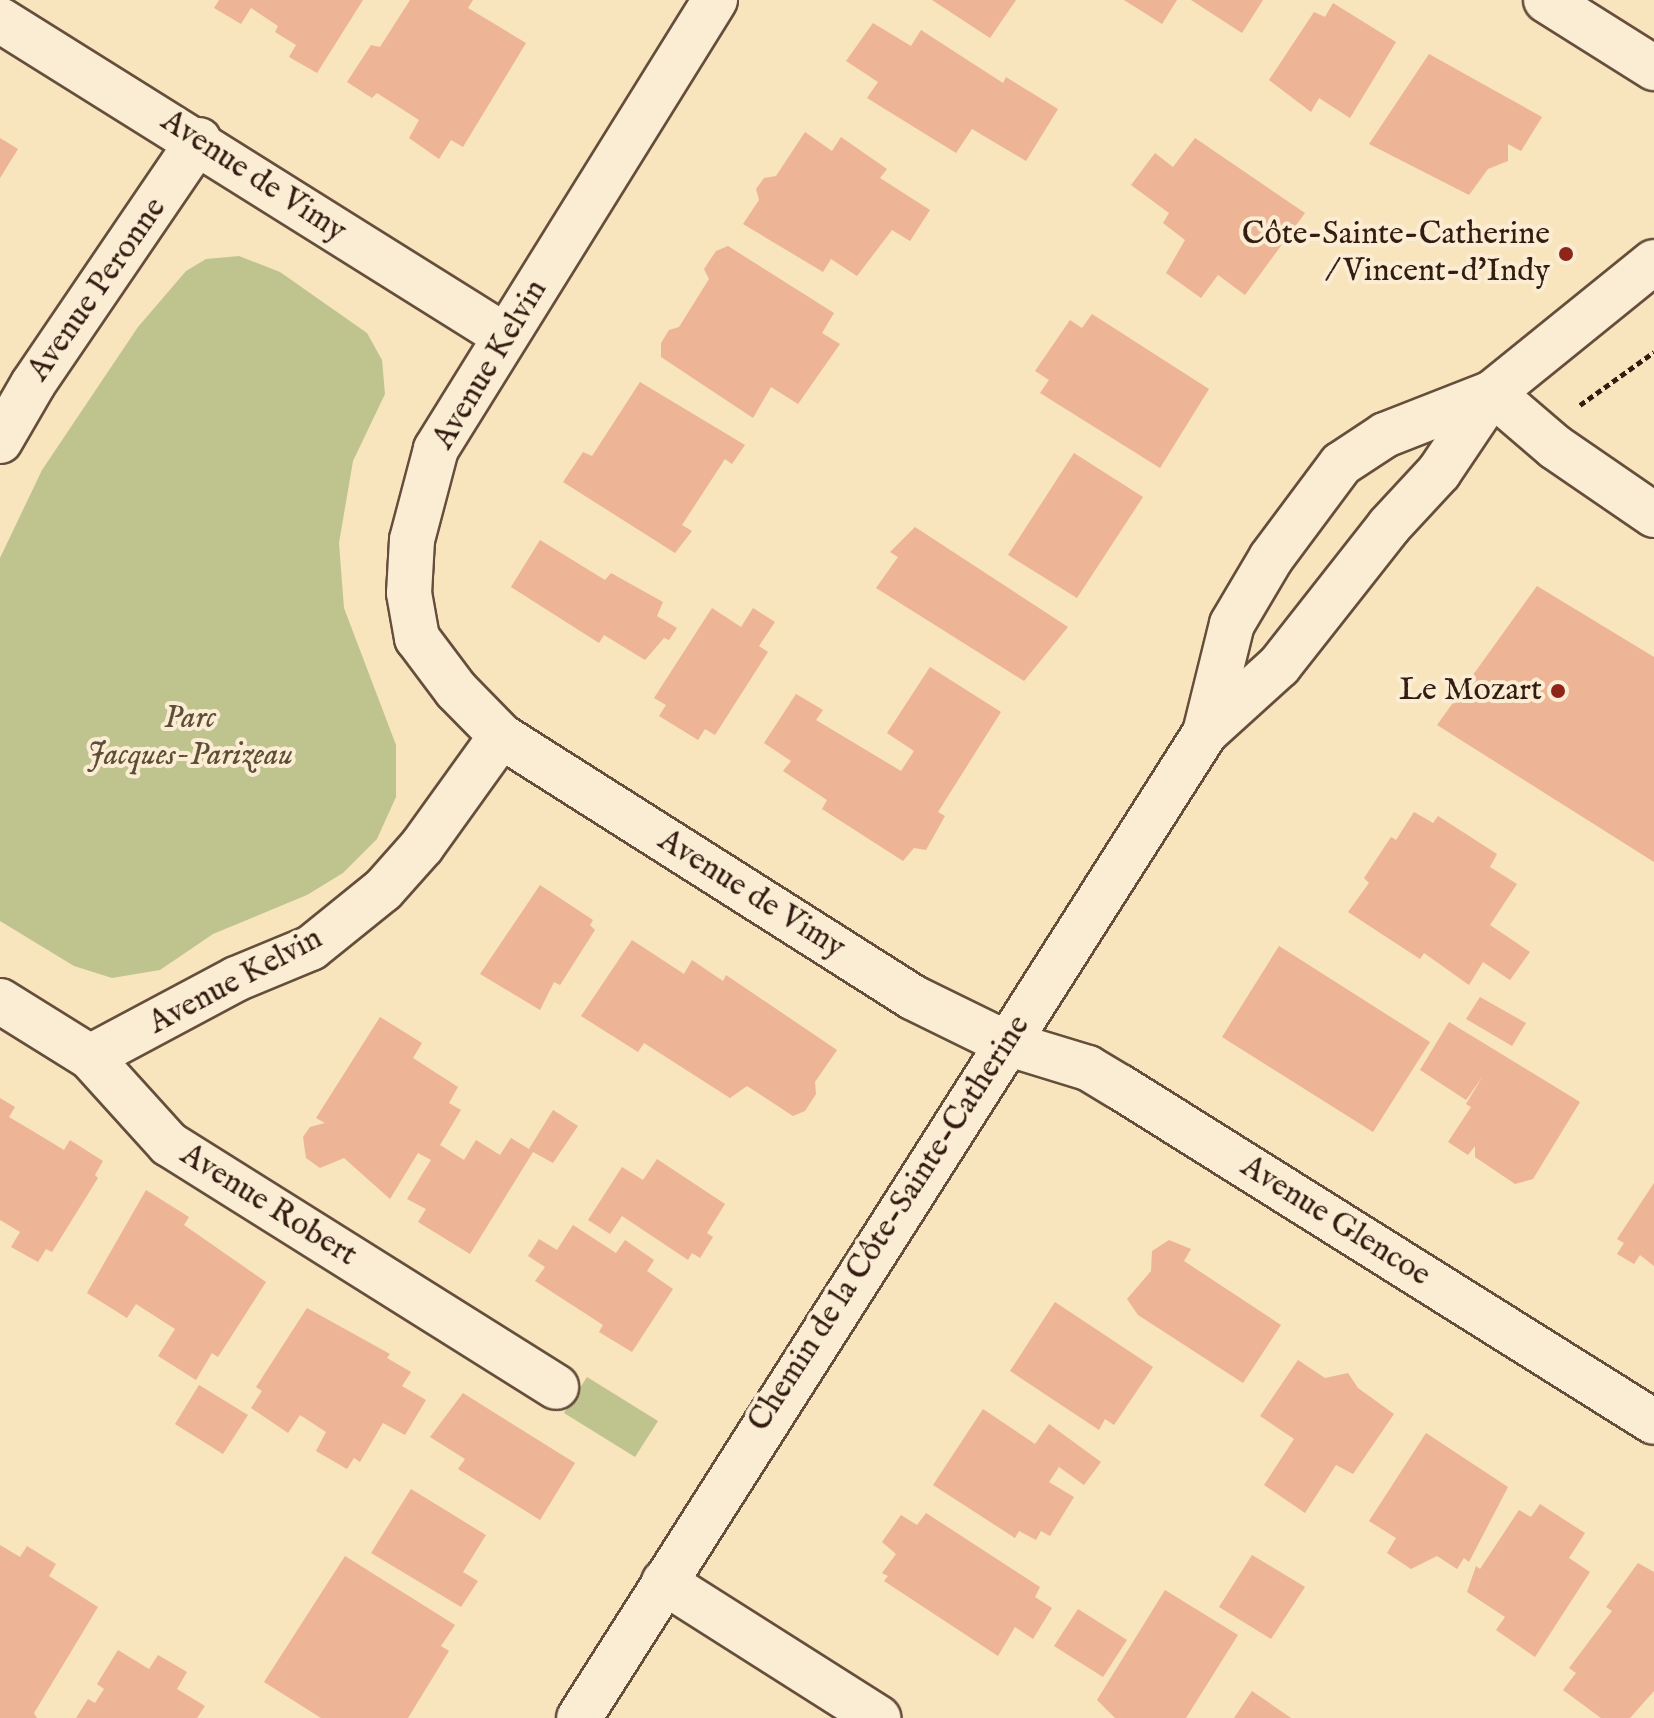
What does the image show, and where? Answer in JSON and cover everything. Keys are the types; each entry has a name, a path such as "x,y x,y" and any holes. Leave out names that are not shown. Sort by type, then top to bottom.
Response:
{"street":[{"name":"Avenue Kelvin","path":"90,1057 236,979 311,948 383,890 422,846 501,736 456,690 417,638 409,593 412,540 436,449 715,0"},
{"path":"1546,0 1654,68"},
{"name":"Avenue de Vimy","path":"0,20 199,140 505,336"},
{"name":"Avenue Peronne","path":"0,441 199,140"},
{"name":"Chemin de la Côte-Sainte-Catherine","path":"579,1718 1205,733 1279,666 1389,526 1439,472 1492,393 1654,262"},
{"path":"1492,393 1539,434 1654,515"},
{"name":"Chemin de la Côte-Sainte-Catherine","path":"1205,733 1232,624 1271,558 1341,464 1385,435 1492,393"},
{"name":"Avenue de Vimy","path":"501,736 912,997 1006,1043"},
{"name":"Avenue Robert","path":"0,1001 90,1057 169,1144 556,1387"},
{"name":"Avenue Glencoe","path":"1006,1043 1088,1068 1654,1422"},
{"path":"664,1582 878,1718"}],"path":[{"path":"1539,434 1654,352"}],"green space":[{"name":"Parc Jacques-Parizeau","path":"239,256 280,272 367,333 382,360 385,394 353,461 339,543 344,608 396,745 396,797 377,839 343,873 307,895 213,934 160,970 112,978 74,966 0,921 0,558 42,470 138,327 186,271 206,259"},
{"path":"587,1377 658,1421 635,1457 564,1413"}],"building":[{"path":"219,0 363,0 317,73 289,57 296,45 275,32 278,26 251,8 241,24 214,8"},
{"path":"410,0 473,0 468,8 526,43 463,147 451,140 439,159 409,138 419,120 377,93 372,98 347,82 371,45 380,47"},
{"path":"932,0 1016,0 990,38"},
{"path":"1124,0 1177,0 1162,24"},
{"path":"1191,0 1263,0 1242,33"},
{"path":"1333,3 1396,42 1350,118 1319,98 1311,112 1269,80 1314,12 1325,17"},
{"path":"873,23 911,46 921,30 1003,83 1006,77 1058,109 1026,161 972,129 956,153 867,98 878,82 846,61"},
{"path":"1429,54 1542,117 1521,151 1508,144 1508,161 1488,169 1469,195 1369,144"},
{"path":"805,132 832,151 841,137 887,169 880,178 930,210 910,241 892,230 857,276 831,259 823,272 743,224 759,200 756,189 764,178 776,176"},
{"path":"0,138 18,149 0,178"},
{"path":"1195,138 1305,213 1245,295 1218,275 1201,298 1166,273 1185,240 1163,223 1169,213 1131,185 1155,153 1173,167"},
{"path":"728,246 834,313 822,333 840,344 798,404 771,387 753,418 661,357 661,343 669,330 679,327 709,279 704,269 716,251"},
{"path":"1092,314 1209,389 1160,468 1040,393 1049,380 1035,371 1070,320 1082,328"},
{"path":"640,382 745,445 732,464 725,459 682,525 692,531 675,553 563,482 583,452 592,456"},
{"path":"1074,453 1143,497 1077,598 1008,555"},
{"path":"915,527 1068,627 1024,681 876,588 898,557 890,552"},
{"path":"540,540 605,580 611,573 663,602 657,616 677,628 669,640 664,638 645,660 604,635 599,643 511,587"},
{"name":"Le Mozart","path":"1537,586 1654,657 1654,862 1437,725"},
{"path":"712,608 741,627 753,608 775,622 759,646 768,652 715,735 705,729 698,740 659,716 666,705 654,698"},
{"path":"930,667 1001,712 938,812 945,816 926,850 914,848 903,861 822,809 827,800 783,771 791,761 764,743 796,694 823,710 816,720 901,771 914,751 887,733"},
{"path":"1414,812 1433,823 1438,816 1497,854 1490,867 1517,884 1490,925 1530,952 1510,980 1483,962 1469,985 1424,953 1420,959 1348,912 1369,883 1364,878 1391,837 1396,840"},
{"path":"540,885 593,920 590,925 595,930 560,985 554,982 540,1010 480,974"},
{"path":"632,940 684,974 692,960 723,981 726,975 837,1050 815,1082 816,1094 805,1111 793,1116 747,1086 730,1098 644,1043 638,1052 581,1016"},
{"path":"1279,946 1430,1042 1373,1132 1222,1037"},
{"path":"1480,997 1526,1023 1512,1046 1466,1019"},
{"path":"380,1017 422,1043 413,1058 458,1087 449,1103 461,1110 440,1145 464,1160 476,1140 500,1155 511,1138 529,1149 553,1110 578,1126 553,1163 533,1152 470,1254 418,1222 426,1209 407,1199 431,1160 418,1153 390,1199 344,1158 320,1168 306,1158 303,1137 310,1127 325,1123 316,1118"},
{"path":"1449,1022 1580,1102 1533,1179 1515,1184 1475,1157 1475,1146 1468,1155 1448,1142 1471,1107 1466,1104 1483,1076 1466,1100 1420,1070"},
{"path":"0,1098 15,1107 9,1117 64,1150 70,1140 103,1161 95,1175 98,1178 52,1252 46,1249 38,1262 11,1247 20,1232 0,1220"},
{"path":"657,1159 725,1204 707,1233 713,1237 700,1258 692,1253 688,1260 622,1216 610,1234 588,1220 622,1167 643,1180"},
{"path":"1654,1183 1654,1266 1640,1255 1634,1264 1617,1254 1624,1243 1617,1239"},
{"path":"146,1190 189,1217 184,1225 266,1282 218,1357 212,1353 196,1380 158,1356 175,1329 136,1304 127,1318 87,1293"},
{"path":"573,1225 616,1253 625,1240 654,1260 647,1271 673,1289 632,1352 599,1332 603,1325 535,1281 545,1267 528,1256 539,1239 557,1250"},
{"path":"1169,1240 1191,1249 1184,1261 1281,1325 1243,1383 1138,1315 1127,1299 1151,1271 1152,1251"},
{"path":"1055,1302 1153,1367 1114,1425 1105,1419 1099,1430 1010,1371"},
{"path":"307,1308 390,1354 387,1358 411,1372 402,1386 426,1400 405,1435 383,1423 360,1462 354,1458 347,1469 316,1451 326,1432 300,1415 288,1433 251,1408 262,1391 256,1387"},
{"path":"1298,1360 1325,1378 1348,1373 1358,1388 1394,1414 1353,1474 1336,1465 1305,1513 1264,1485 1294,1439 1260,1416"},
{"path":"199,1385 248,1415 223,1454 175,1424"},
{"path":"463,1393 575,1463 540,1520 458,1469 465,1459 430,1437"},
{"path":"983,1409 1035,1444 1049,1424 1101,1462 1084,1485 1059,1467 1049,1482 1074,1497 1050,1536 1041,1531 1036,1540 1019,1531 1015,1538 933,1485"},
{"path":"1426,1433 1508,1487 1469,1562 1464,1558 1457,1569 1437,1556 1411,1569 1387,1553 1396,1538 1369,1521"},
{"path":"411,1489 486,1535 463,1572 478,1581 461,1607 371,1553"},
{"path":"1540,1504 1585,1533 1569,1558 1590,1572 1535,1657 1496,1630 1505,1617 1467,1592 1476,1566 1480,1569 1519,1510 1531,1517"},
{"path":"926,1513 1040,1587 1035,1597 1052,1608 1033,1639 1015,1627 998,1656 884,1581 888,1576 882,1573 896,1554 882,1542 901,1515 917,1525"},
{"path":"0,1545 20,1557 27,1546 56,1564 49,1576 98,1607 34,1713 37,1718 0,1718"},
{"path":"1252,1555 1305,1587 1271,1639 1219,1607"},
{"path":"345,1556 455,1625 441,1646 449,1651 408,1718 321,1718 264,1682"},
{"path":"1638,1563 1654,1572 1654,1691 1630,1718 1601,1718 1563,1690 1576,1673 1569,1668 1612,1611 1606,1607"},
{"path":"1165,1590 1238,1635 1186,1718 1115,1718 1097,1700"},
{"path":"1078,1609 1127,1640 1103,1677 1054,1646"},
{"path":"118,1650 149,1669 158,1655 187,1672 177,1689 205,1706 197,1718 76,1718 88,1699 95,1703 104,1689 97,1684"},
{"path":"1252,1691 1291,1718 1234,1718"}],"place":[{"name":"Côte-Sainte-Catherine / Vincent-d'Indy","path":"1566,254"},
{"name":"Le Mozart","path":"1558,691"}]}
